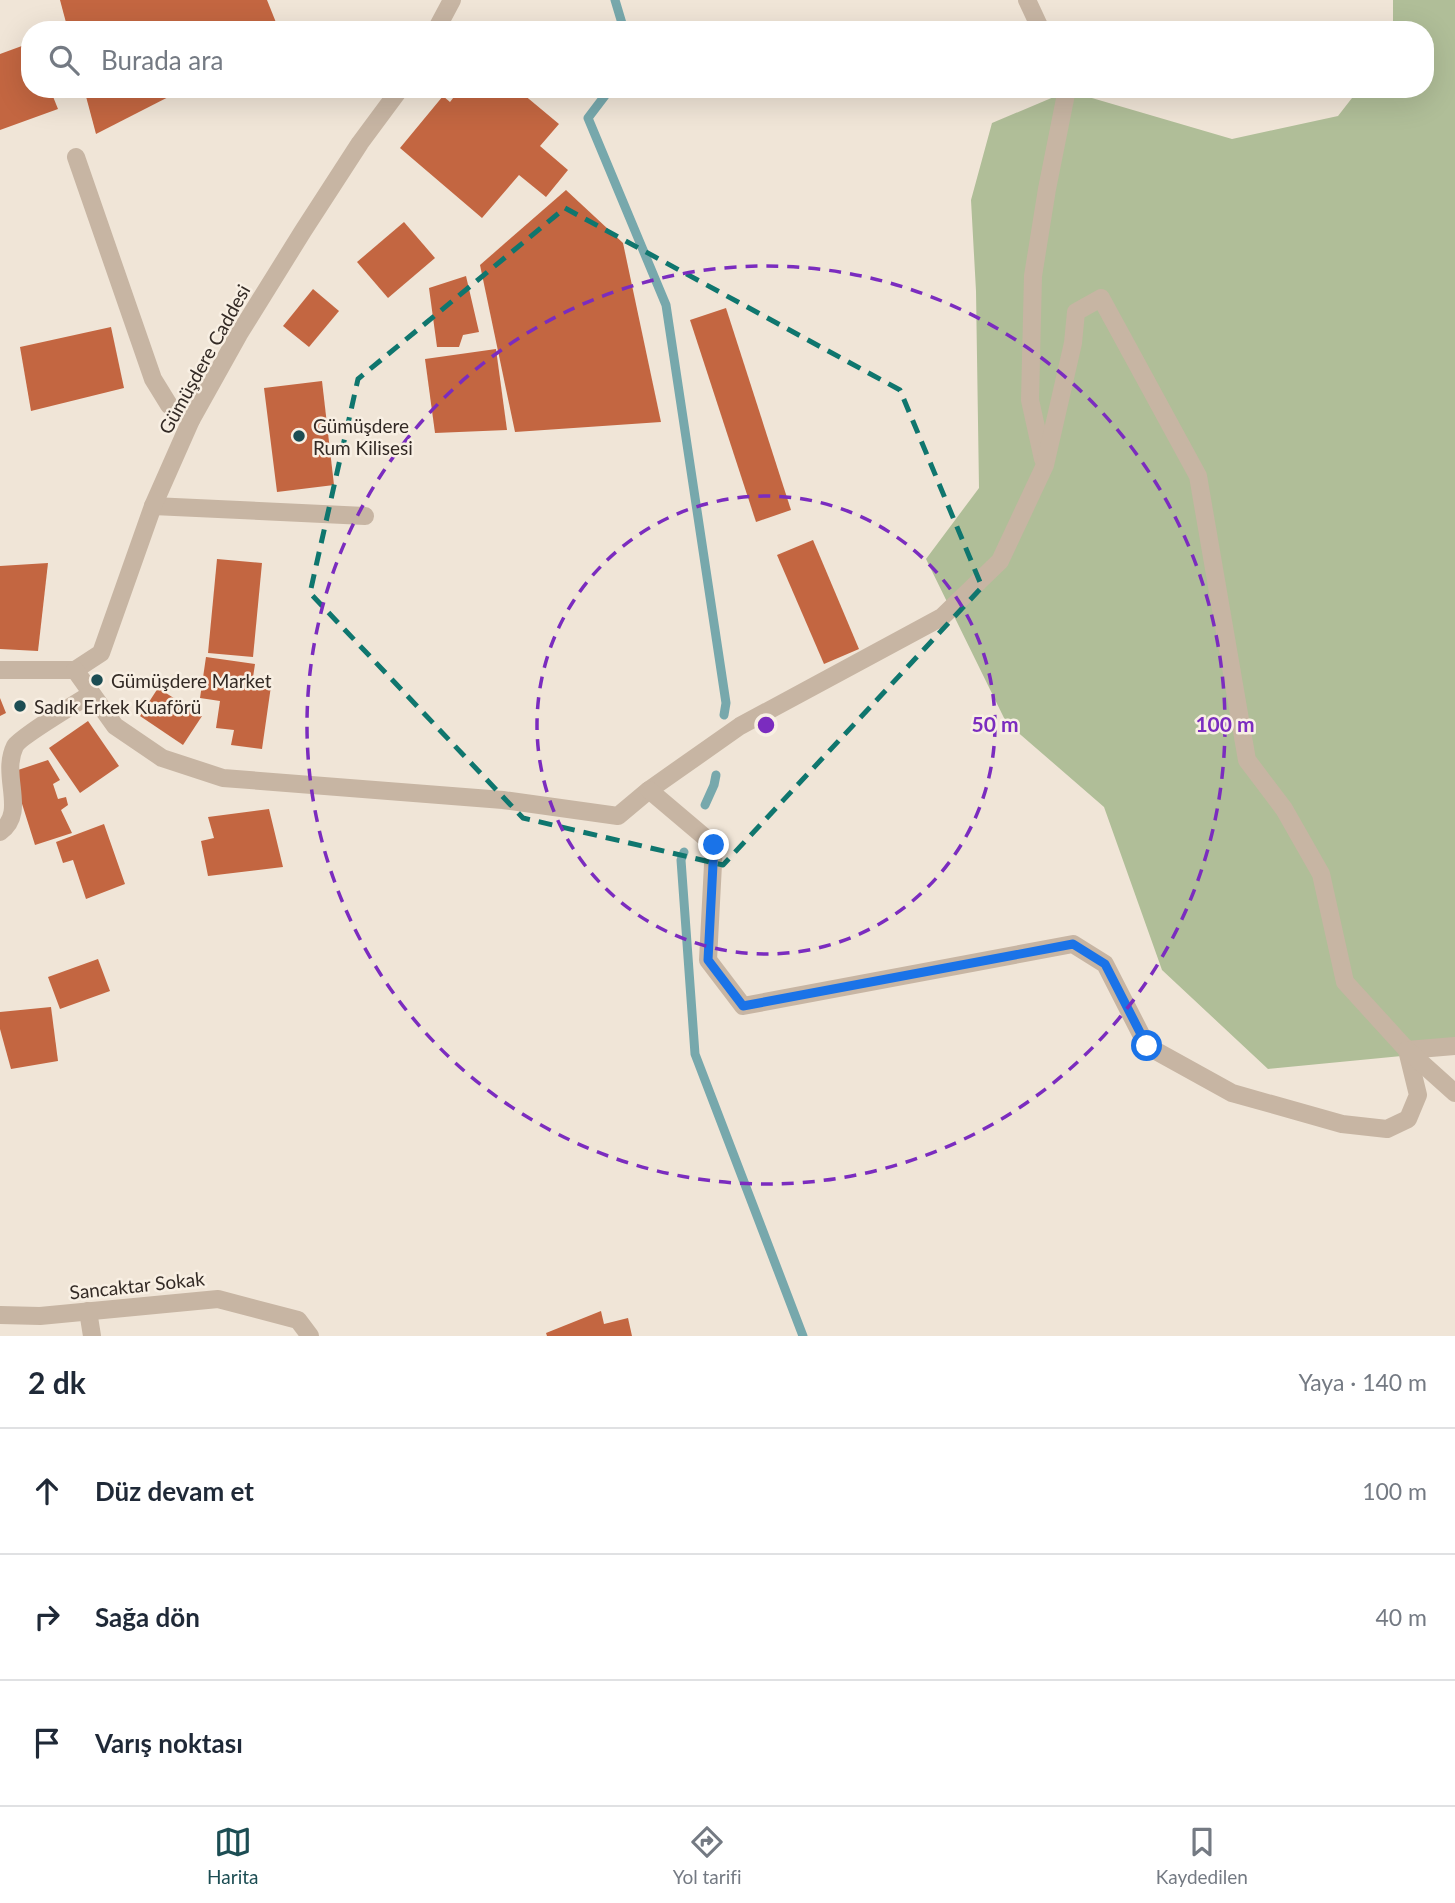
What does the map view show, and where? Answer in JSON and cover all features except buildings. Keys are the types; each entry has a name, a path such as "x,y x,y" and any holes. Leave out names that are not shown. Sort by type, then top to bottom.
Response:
{"street":[{"path":"441,21 452,0"},
{"path":"1027,0 1037,21"},
{"name":"Gümüşdere Caddesi","path":"75,670 101,653 153,506 191,420 239,334 303,231 360,143 393,98"},
{"path":"1045,465 1030,400 1033,276 1065,98"},
{"path":"76,157 153,379 169,405 191,420"},
{"path":"0,670 75,670 115,726 162,758 223,778 503,800 618,816 649,790 740,726 943,617 1000,561 1045,465 1073,343 1076,313 1101,298 1198,476 1248,760 1284,809 1321,874 1345,982 1407,1050 1455,1093"},
{"path":"153,506 365,516"},
{"path":"0,832 13,813 7,772 16,743 91,694"},
{"path":"649,790 714,845 708,960 743,1006 1073,944 1105,964 1147,1046 1232,1093 1342,1124 1387,1129 1408,1119 1418,1095 1407,1050"},
{"path":"1407,1050 1455,1046"},
{"name":"Sancaktar Sokak","path":"0,1315 40,1316 218,1298 298,1320 310,1336"},
{"path":"88,1311 92,1336"}],"highlighted area":[{"path":"565,208 900,390 982,587 723,865 523,818 310,593 358,379"}],"green space":[{"path":"1393,0 1455,0 1455,1055 1412,1055 1268,1069 1162,970 1104,807 1006,722 926,559 979,488 976,291 971,200 992,123 1051,98 1092,98 1232,139 1338,116 1352,98 1434,98 1434,21 1393,21"}],"waterway":[{"path":"615,0 621,21"},
{"path":"603,98 588,118 666,305 726,703 724,715"},
{"path":"705,805 716,775"},
{"path":"684,852 681,860 695,1054 803,1336"}],"place":[{"name":"Gümüşdere Rum Kilisesi","path":"299,436"},
{"name":"Gümüşdere Market","path":"97,680"},
{"name":"Sadık Erkek Kuaförü","path":"20,706"}],"route":[{"path":"714,845 708,960 743,1006 1073,944 1105,964 1147,1046"}]}
